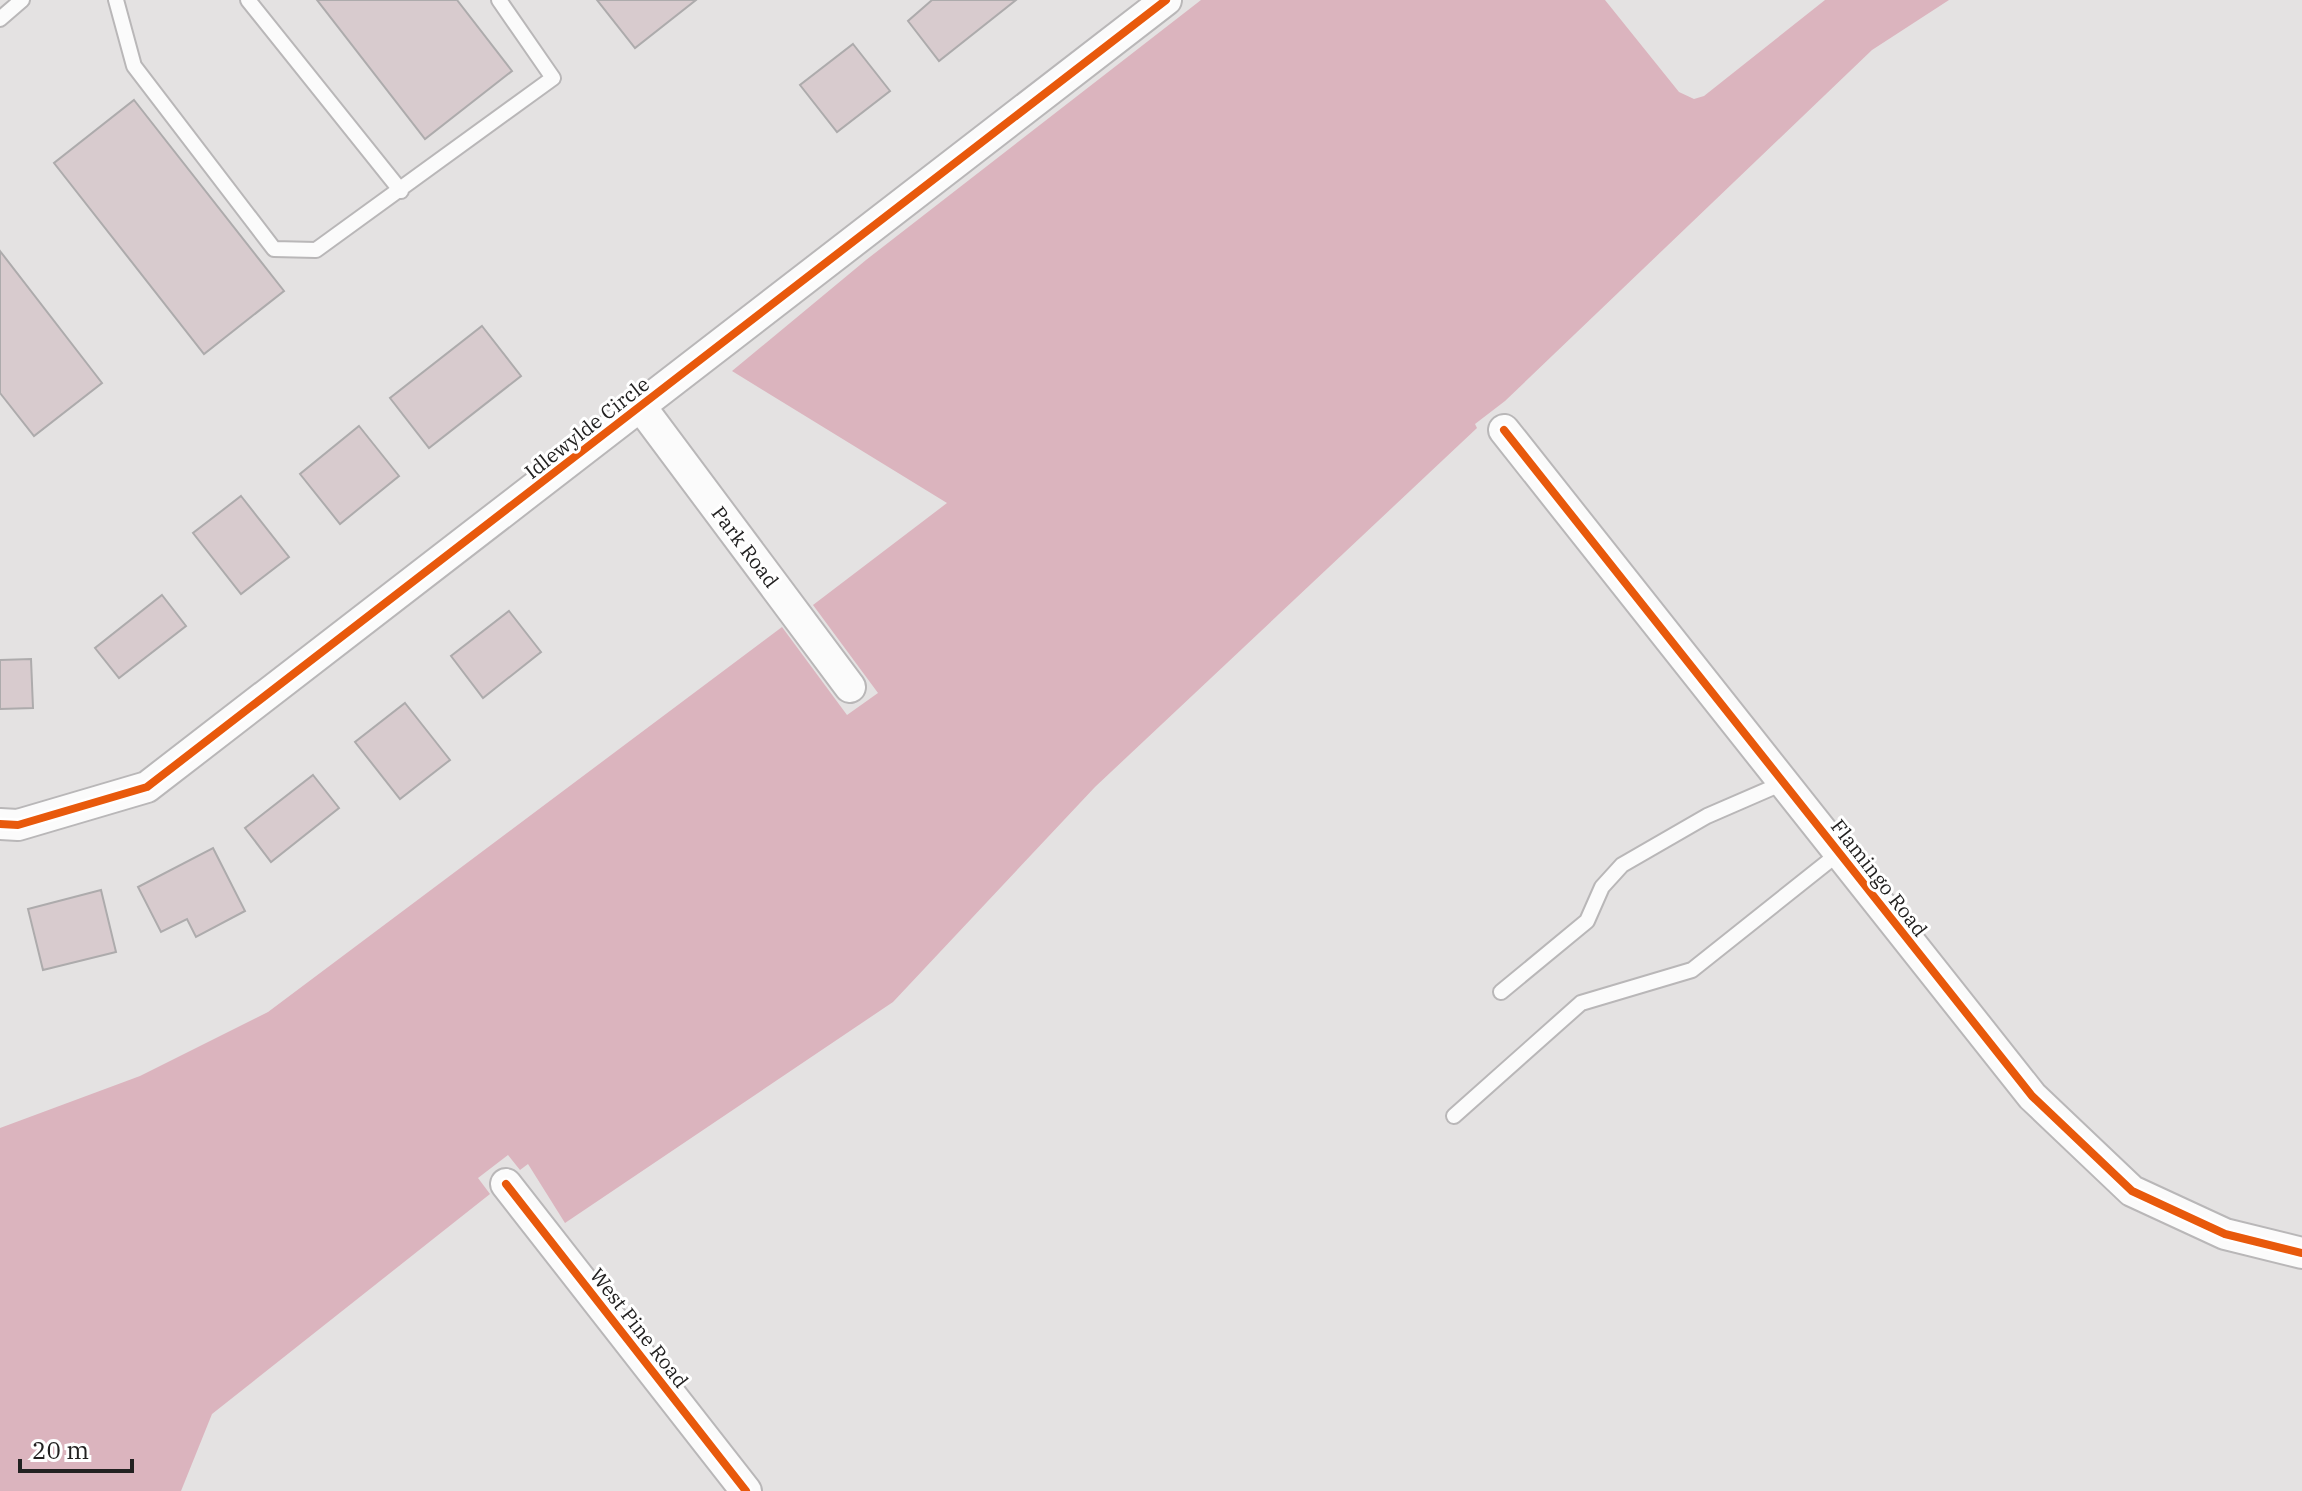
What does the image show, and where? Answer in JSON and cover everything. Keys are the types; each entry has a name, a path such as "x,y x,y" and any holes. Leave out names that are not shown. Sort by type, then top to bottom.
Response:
{"street":[{"name":"Idlewylde Circle","path":"0,824 18,825 147,787 1166,0"},
{"name":"Park Road","path":"641,407 850,687"},
{"name":"Flamingo Road","path":"1504,430 2032,1096 2132,1191 2225,1234 2302,1253"},
{"name":"West Pine Road","path":"506,1184 746,1491"}],"lane":[{"path":"0,19 22,0"},
{"path":"116,0 134,66 274,249 316,250 553,78 499,0"},
{"path":"248,0 401,191"},
{"path":"1501,992 1587,921 1602,887 1622,865 1719,810 1783,783"},
{"path":"1454,1116 1581,1003 1692,970 1839,853"}],"shaded area":[{"path":"1201,0 1605,0 1679,92 1694,99 1704,96 1825,0 1949,0 1872,50 1505,401 1475,424 1477,428 1095,787 893,1002 565,1223 528,1164 520,1170 508,1155 478,1178 490,1194 212,1414 181,1491 0,1491 0,1128 140,1076 268,1012 782,627 847,715 878,693 813,605 947,503 732,371 866,260"}],"building":[{"path":"317,0 457,0 512,71 425,139"},
{"path":"597,0 696,0 635,48"},
{"path":"932,0 1016,0 939,61 908,21"},
{"path":"853,44 890,91 837,132 800,85"},
{"path":"134,100 284,291 204,354 54,163"},
{"path":"0,251 102,383 34,436 0,393"},
{"path":"482,326 521,376 429,448 390,398"},
{"path":"359,426 399,476 340,524 300,474"},
{"path":"241,496 289,557 241,594 193,533"},
{"path":"162,595 186,626 119,678 95,648"},
{"path":"509,611 541,652 483,698 451,656"},
{"path":"31,659 33,708 0,709 0,660"},
{"path":"405,703 450,760 400,799 355,742"},
{"path":"313,775 339,808 271,862 245,828"},
{"path":"213,848 245,911 196,937 187,919 161,932 138,887"},
{"path":"101,890 116,952 43,970 28,909"}],"cycle path":[{"path":"0,824 18,825 147,787 1166,0"},
{"path":"1504,430 2032,1096 2132,1191 2225,1234 2302,1253"},
{"path":"506,1184 746,1491"}]}
